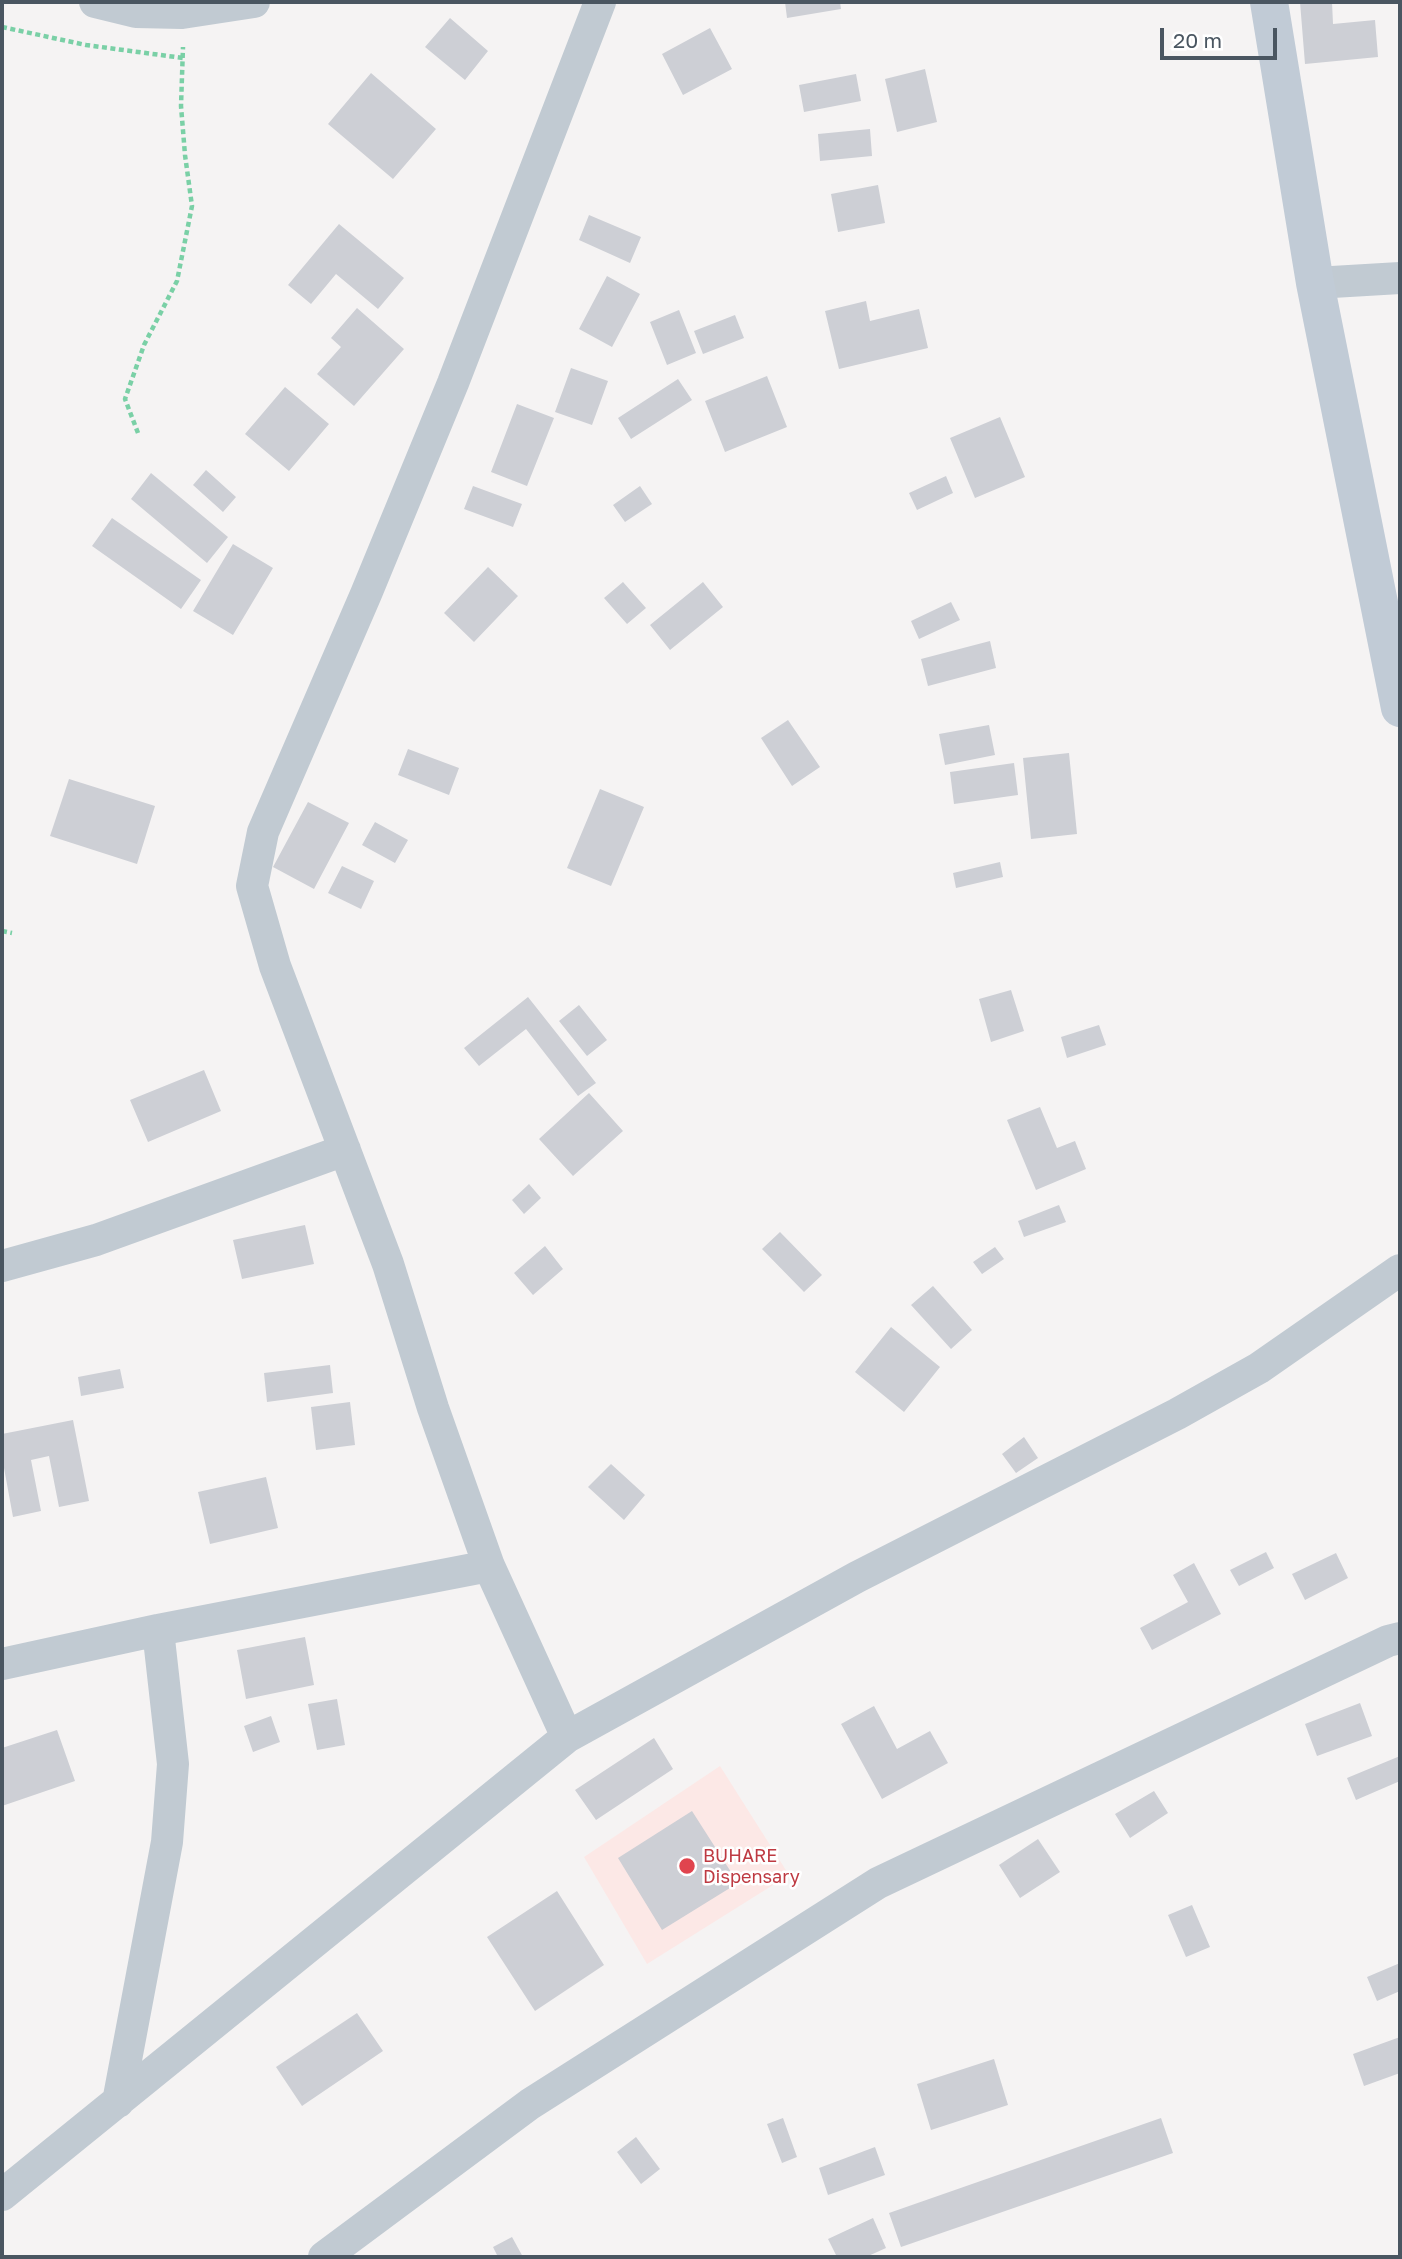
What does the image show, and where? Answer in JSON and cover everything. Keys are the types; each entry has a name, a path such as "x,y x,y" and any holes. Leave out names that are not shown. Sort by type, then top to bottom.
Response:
{"main road":[{"path":"1269,2 1315,284 1400,708"}],"street":[{"path":"95,2 136,12 182,13 254,2"},
{"path":"567,1738 489,1566 433,1408 387,1264 275,967 252,886 263,832 366,594 453,383 600,2"},
{"path":"1315,284 1400,278"},
{"path":"2,1266 96,1240 345,1150"},
{"path":"2,2195 567,1738 857,1577 1177,1414 1259,1368 1400,1270"},
{"path":"2,1664 158,1630 489,1566"},
{"path":"118,2102 167,1842 173,1763 158,1630"},
{"path":"324,2257 530,2104 878,1883 1388,1641 1400,1638"}],"path":[{"path":"138,433 125,399 144,345 177,281 192,206 181,106 182,13"},
{"path":"2,27 86,45 183,58"},
{"path":"2,932 12,933"}],"shaded area":[{"name":"BUHARE Dispensary","path":"720,1766 789,1875 647,1964 584,1857"}],"building":[{"path":"785,2 840,2 841,9 787,18"},
{"path":"1300,2 1332,2 1333,24 1375,20 1378,57 1305,64"},
{"path":"450,18 488,51 465,80 425,47"},
{"path":"710,28 732,69 683,95 662,54"},
{"path":"925,69 937,122 897,132 885,79"},
{"path":"371,73 436,129 393,179 328,124"},
{"path":"856,74 861,101 804,112 799,85"},
{"path":"870,129 872,156 820,161 818,134"},
{"path":"878,185 885,223 838,232 831,194"},
{"path":"589,215 641,237 630,263 579,240"},
{"path":"339,224 404,278 378,309 336,274 311,304 288,285"},
{"path":"607,276 640,294 612,347 579,329"},
{"path":"866,301 870,321 919,309 928,348 839,369 825,311"},
{"path":"357,308 404,349 354,406 317,374 341,347 331,338"},
{"path":"679,310 696,353 667,365 650,322"},
{"path":"735,315 744,338 703,354 694,331"},
{"path":"571,368 608,381 592,425 555,412"},
{"path":"767,376 787,427 725,452 705,401"},
{"path":"678,379 692,400 631,439 618,418"},
{"path":"285,387 329,424 289,471 245,434"},
{"path":"517,404 554,418 527,486 491,472"},
{"path":"1000,417 1025,477 975,498 950,438"},
{"path":"206,470 236,497 223,512 193,485"},
{"path":"151,473 228,537 207,563 131,499"},
{"path":"946,476 953,493 917,510 909,493"},
{"path":"473,486 522,504 513,527 464,509"},
{"path":"640,486 652,504 625,522 613,505"},
{"path":"112,518 201,580 181,609 92,546"},
{"path":"233,544 273,568 233,635 193,611"},
{"path":"488,567 518,596 474,642 444,613"},
{"path":"623,582 646,608 627,624 604,598"},
{"path":"703,582 723,607 670,650 650,625"},
{"path":"951,602 960,620 919,639 911,621"},
{"path":"990,641 996,668 928,686 921,659"},
{"path":"788,720 820,767 792,786 761,738"},
{"path":"989,725 995,755 945,765 939,734"},
{"path":"408,749 459,768 449,795 398,775"},
{"path":"1069,753 1077,834 1031,839 1023,758"},
{"path":"1014,763 1018,795 954,804 950,772"},
{"path":"69,779 155,806 137,864 50,836"},
{"path":"600,789 644,807 611,886 567,868"},
{"path":"308,802 349,823 314,889 273,867"},
{"path":"375,822 408,840 395,863 362,845"},
{"path":"1000,862 1003,877 956,888 953,873"},
{"path":"342,866 374,881 361,909 328,893"},
{"path":"1011,990 1024,1031 991,1042 979,999"},
{"path":"528,997 596,1083 578,1096 526,1029 479,1066 464,1048"},
{"path":"579,1005 607,1040 587,1056 559,1021"},
{"path":"1099,1025 1106,1045 1067,1058 1061,1037"},
{"path":"204,1070 221,1111 148,1142 130,1100"},
{"path":"589,1093 623,1131 573,1176 539,1139"},
{"path":"1040,1107 1057,1148 1075,1141 1086,1169 1036,1190 1007,1120"},
{"path":"529,1184 541,1198 524,1214 512,1200"},
{"path":"1059,1205 1066,1222 1024,1237 1018,1221"},
{"path":"305,1225 314,1264 242,1279 233,1240"},
{"path":"780,1232 822,1275 804,1292 762,1249"},
{"path":"545,1246 563,1269 533,1295 514,1273"},
{"path":"995,1247 1004,1259 982,1274 973,1262"},
{"path":"933,1286 972,1330 951,1349 911,1305"},
{"path":"891,1327 940,1367 904,1412 855,1372"},
{"path":"330,1365 333,1393 267,1402 264,1373"},
{"path":"120,1369 124,1388 81,1396 78,1377"},
{"path":"350,1402 355,1445 316,1450 311,1407"},
{"path":"73,1420 89,1501 59,1507 49,1456 31,1460 41,1511 13,1517 2,1457 2,1434"},
{"path":"1024,1437 1038,1458 1016,1473 1002,1454"},
{"path":"611,1464 645,1495 624,1520 588,1487"},
{"path":"266,1477 278,1528 210,1544 198,1492"},
{"path":"1266,1552 1274,1568 1239,1586 1230,1570"},
{"path":"1336,1553 1348,1578 1305,1600 1292,1574"},
{"path":"1194,1563 1221,1614 1152,1650 1140,1628 1188,1602 1173,1575"},
{"path":"305,1637 314,1685 246,1699 237,1650"},
{"path":"337,1699 345,1745 317,1750 308,1704"},
{"path":"1360,1703 1372,1736 1317,1756 1305,1724"},
{"path":"874,1706 897,1749 930,1731 948,1763 882,1799 841,1724"},
{"path":"271,1716 280,1742 253,1752 244,1726"},
{"path":"57,1730 75,1781 2,1806 2,1748"},
{"path":"654,1738 673,1769 596,1820 575,1790"},
{"path":"1400,1756 1400,1781 1356,1800 1347,1778"},
{"path":"1154,1791 1168,1813 1130,1838 1115,1814"},
{"path":"692,1811 738,1883 662,1930 618,1858"},
{"path":"1038,1839 1060,1872 1020,1898 999,1865"},
{"path":"557,1891 604,1965 535,2011 487,1937"},
{"path":"1192,1905 1210,1947 1186,1957 1168,1915"},
{"path":"1400,1963 1400,1991 1377,2001 1367,1977"},
{"path":"357,2013 383,2051 302,2106 276,2067"},
{"path":"1400,2037 1400,2073 1364,2086 1353,2054"},
{"path":"994,2059 1008,2105 931,2130 917,2084"},
{"path":"783,2118 797,2157 782,2163 767,2124"},
{"path":"1161,2118 1173,2153 901,2247 889,2213"},
{"path":"636,2137 660,2169 641,2184 617,2152"},
{"path":"875,2147 885,2175 828,2195 819,2168"},
{"path":"873,2218 886,2248 866,2257 837,2257 828,2239"},
{"path":"512,2237 523,2257 498,2257 493,2247"}],"place":[{"name":"BUHARE Dispensary","path":"687,1866"}]}
